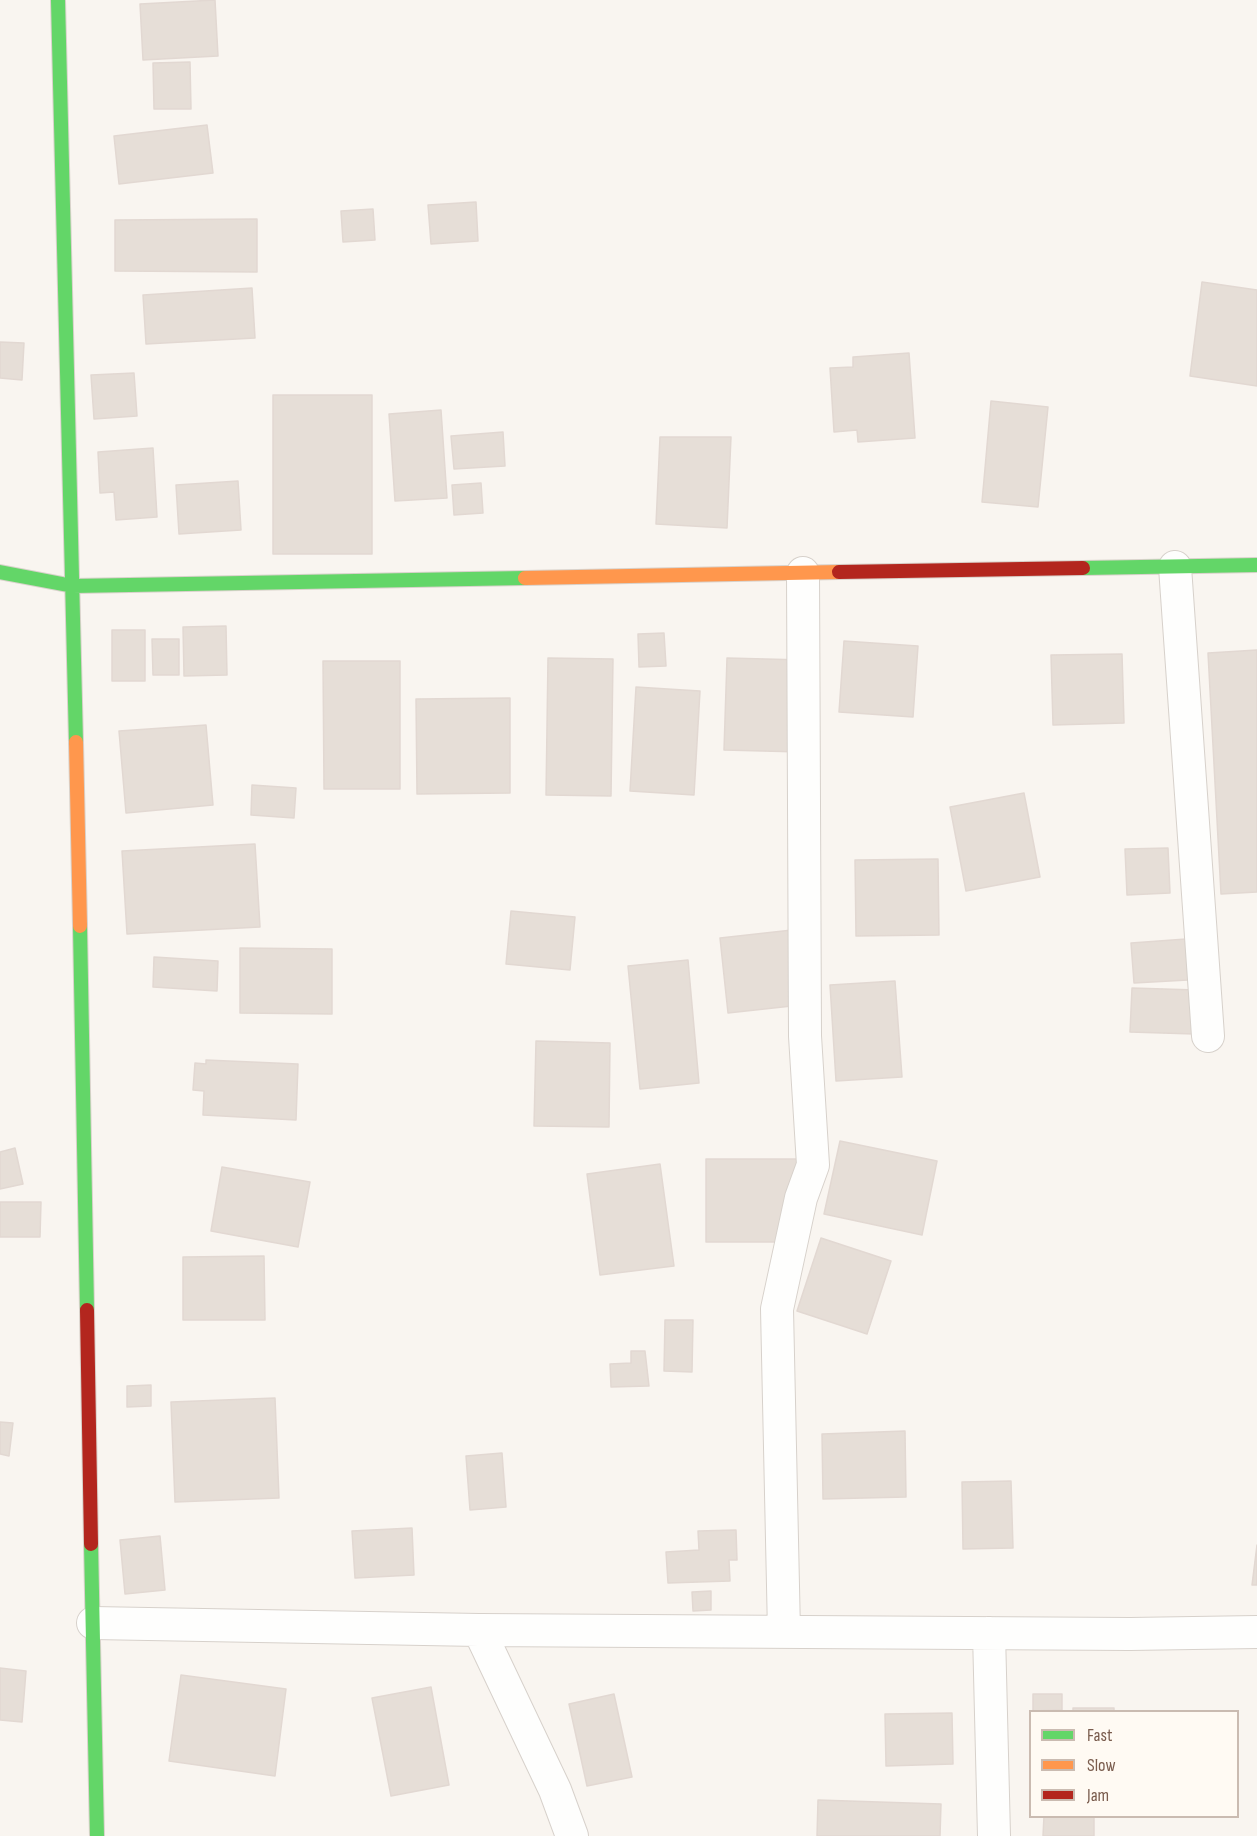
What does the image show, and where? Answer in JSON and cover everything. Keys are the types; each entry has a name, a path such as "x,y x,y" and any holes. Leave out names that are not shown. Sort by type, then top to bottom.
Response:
{"street":[{"path":"58,0 73,586 97,1836"},
{"path":"0,572 73,586 1257,565"},
{"path":"1175,567 1208,1036"},
{"path":"784,1632 777,1309 801,1198 813,1165 805,1036 803,573"},
{"path":"93,1623 479,1630 989,1634 1257,1632"},
{"path":"479,1630 555,1790 572,1836"},
{"path":"989,1634 994,1836"}],"building":[{"path":"215,0 218,56 143,60 140,4"},
{"path":"190,62 191,109 154,109 153,63"},
{"path":"207,125 213,173 119,184 114,136"},
{"path":"476,202 478,241 431,244 428,205"},
{"path":"373,209 375,240 343,242 341,211"},
{"path":"257,219 257,272 115,271 115,220"},
{"path":"1202,282 1257,290 1257,386 1190,376"},
{"path":"252,288 255,338 146,344 143,295"},
{"path":"0,342 24,343 22,380 0,378"},
{"path":"909,353 915,438 858,442 857,430 834,432 830,368 853,367 853,357"},
{"path":"134,373 137,416 94,419 91,375"},
{"path":"273,395 372,395 372,554 273,554"},
{"path":"991,401 1048,407 1038,507 982,502"},
{"path":"441,410 447,498 395,501 389,414"},
{"path":"503,432 505,466 454,469 451,436"},
{"path":"660,437 731,437 727,528 656,524"},
{"path":"153,448 157,517 116,520 114,492 100,493 98,452"},
{"path":"238,481 241,530 179,534 176,485"},
{"path":"481,483 483,513 454,515 452,485"},
{"path":"226,626 227,675 184,676 183,627"},
{"path":"112,630 145,630 145,681 112,681"},
{"path":"664,633 666,666 639,667 638,634"},
{"path":"152,639 179,639 179,675 153,675"},
{"path":"844,641 918,646 913,717 839,712"},
{"path":"1257,650 1257,892 1221,894 1208,653"},
{"path":"1122,654 1124,723 1053,725 1051,655"},
{"path":"548,658 613,659 611,796 546,795"},
{"path":"727,658 804,660 801,752 724,750"},
{"path":"323,661 400,661 400,789 324,789"},
{"path":"636,687 700,691 694,795 630,791"},
{"path":"510,698 510,793 417,794 416,699"},
{"path":"206,725 213,805 126,813 119,731"},
{"path":"252,785 296,788 294,818 251,815"},
{"path":"1024,793 1040,877 966,891 950,807"},
{"path":"255,844 260,927 127,934 122,851"},
{"path":"1168,848 1170,893 1127,895 1125,849"},
{"path":"938,859 939,935 856,936 855,860"},
{"path":"511,911 575,917 570,970 506,964"},
{"path":"792,930 801,1005 728,1013 720,938"},
{"path":"1186,939 1188,980 1134,983 1131,943"},
{"path":"240,948 332,949 332,1014 240,1013"},
{"path":"154,957 218,961 217,991 153,987"},
{"path":"688,960 699,1083 640,1089 628,966"},
{"path":"895,981 902,1077 836,1081 830,985"},
{"path":"1132,988 1196,990 1194,1034 1130,1032"},
{"path":"536,1041 610,1043 609,1127 534,1126"},
{"path":"206,1060 298,1064 296,1120 203,1115 204,1091 193,1090 195,1063 206,1064"},
{"path":"840,1141 937,1161 922,1235 824,1214"},
{"path":"15,1148 23,1184 0,1189 0,1152"},
{"path":"706,1159 798,1159 798,1242 706,1242"},
{"path":"660,1164 674,1266 600,1275 587,1174"},
{"path":"222,1167 310,1182 298,1247 211,1231"},
{"path":"0,1202 41,1202 40,1237 0,1237"},
{"path":"821,1238 891,1261 867,1334 797,1311"},
{"path":"264,1256 265,1320 183,1320 183,1257"},
{"path":"665,1320 693,1320 692,1372 664,1371"},
{"path":"631,1351 645,1351 649,1386 611,1387 610,1364 631,1363"},
{"path":"151,1385 151,1406 127,1407 127,1386"},
{"path":"275,1398 279,1498 175,1502 171,1402"},
{"path":"0,1422 13,1423 9,1456 0,1454"},
{"path":"905,1431 906,1497 823,1499 822,1434"},
{"path":"502,1453 506,1507 470,1510 466,1456"},
{"path":"1011,1481 1013,1548 963,1549 962,1482"},
{"path":"412,1528 414,1575 355,1578 352,1531"},
{"path":"736,1530 737,1560 729,1560 730,1581 668,1583 666,1552 699,1550 698,1531"},
{"path":"160,1536 165,1590 125,1594 120,1540"},
{"path":"1257,1545 1257,1585 1252,1585"},
{"path":"711,1591 711,1610 693,1611 692,1592"},
{"path":"0,1668 26,1671 22,1722 0,1720"},
{"path":"181,1675 286,1689 275,1776 169,1761"},
{"path":"431,1687 449,1785 391,1796 372,1698"},
{"path":"614,1694 632,1777 587,1786 569,1704"},
{"path":"1033,1694 1062,1694 1062,1710 1033,1710"},
{"path":"1073,1708 1114,1708 1114,1710 1073,1710"},
{"path":"952,1713 953,1764 886,1766 885,1714"},
{"path":"818,1800 941,1804 940,1836 817,1836"},
{"path":"1044,1818 1094,1818 1094,1836 1043,1836"}],"traffic: fast":[{"path":"58,0 76,742"},
{"path":"1083,568 1257,565"},
{"path":"0,572 73,586 525,578"},
{"path":"80,926 87,1310"},
{"path":"91,1544 97,1836"}],"traffic: slow":[{"path":"525,578 839,572"},
{"path":"76,742 80,926"}],"traffic: jam":[{"path":"839,572 1083,568"},
{"path":"87,1310 91,1544"}]}
